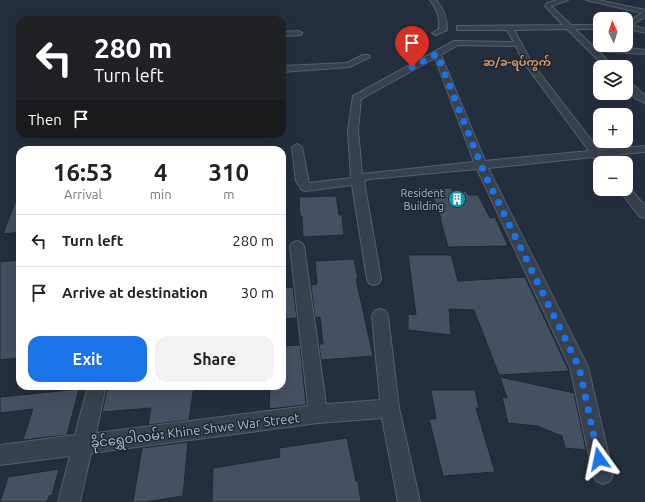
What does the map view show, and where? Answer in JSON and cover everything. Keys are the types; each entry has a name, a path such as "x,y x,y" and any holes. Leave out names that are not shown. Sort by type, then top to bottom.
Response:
{"street":[{"path":"433,0 441,8 443,25 443,30 436,33"},
{"path":"565,0 548,5 568,27 603,60"},
{"path":"589,0 645,13"},
{"path":"633,21 645,13"},
{"path":"460,28 593,27"},
{"path":"509,28 528,63 598,156"},
{"path":"633,28 645,31"},
{"path":"286,34 298,33"},
{"path":"374,279 355,182 353,130 356,98 457,43 519,44"},
{"path":"592,48 622,49 645,52"},
{"path":"437,54 483,170 579,367 603,474"},
{"path":"286,69 349,65 366,57"},
{"path":"633,91 645,100"},
{"path":"297,147 302,181 306,187 593,161"},
{"path":"617,156 645,149"},
{"path":"633,159 645,158"},
{"path":"630,196 645,214"},
{"path":"298,246 318,414"},
{"path":"380,316 390,408 409,502"},
{"path":"69,502 97,390"},
{"name":"ခိုင်ရွှေဝါလမ်း Khine Shwe War Street","path":"0,455 318,414 390,408"}],"building":[{"path":"451,188 453,192 466,191 468,195 478,195 490,218 495,217 508,246 448,247 441,218 430,189"},
{"path":"336,196 339,215 342,215 344,235 303,237 299,197"},
{"path":"16,200 16,232 3,234"},
{"path":"408,255 451,255 458,281 525,277 569,371 499,375 474,310 449,309 451,335 408,330 408,314 416,315"},
{"path":"354,259 358,279 356,279 373,356 321,360 319,344 323,344 320,317 315,318 311,285 317,284 315,261"},
{"path":"16,260 16,358 0,360 0,262"},
{"path":"293,287 297,318 286,319 286,288"},
{"path":"300,345 306,405 269,409 270,390 286,390 286,346"},
{"path":"500,377 574,393 586,450 565,448 562,436 537,426 508,423 502,397 507,398"},
{"path":"79,390 67,435 23,440 33,409 0,413 0,397"},
{"path":"107,390 193,390 189,420 148,425 151,408 102,412"},
{"path":"431,390 475,390 479,408 476,408 495,472 443,476 429,419 436,419"},
{"path":"347,438 356,481 358,481 361,502 212,502 213,468 280,457 279,448"},
{"path":"188,442 183,496 146,502 133,502 142,448"},
{"path":"59,469 52,495 49,496 47,502 0,502 8,477"}],"place":[{"name":"Resident Building","path":"457,199"}],"district":[{"name":"ဆ/ခ-ရပ်ကွက်","path":"517,62"}],"route":[{"path":"412,67 437,54 485,175 579,367 599,459"}]}
